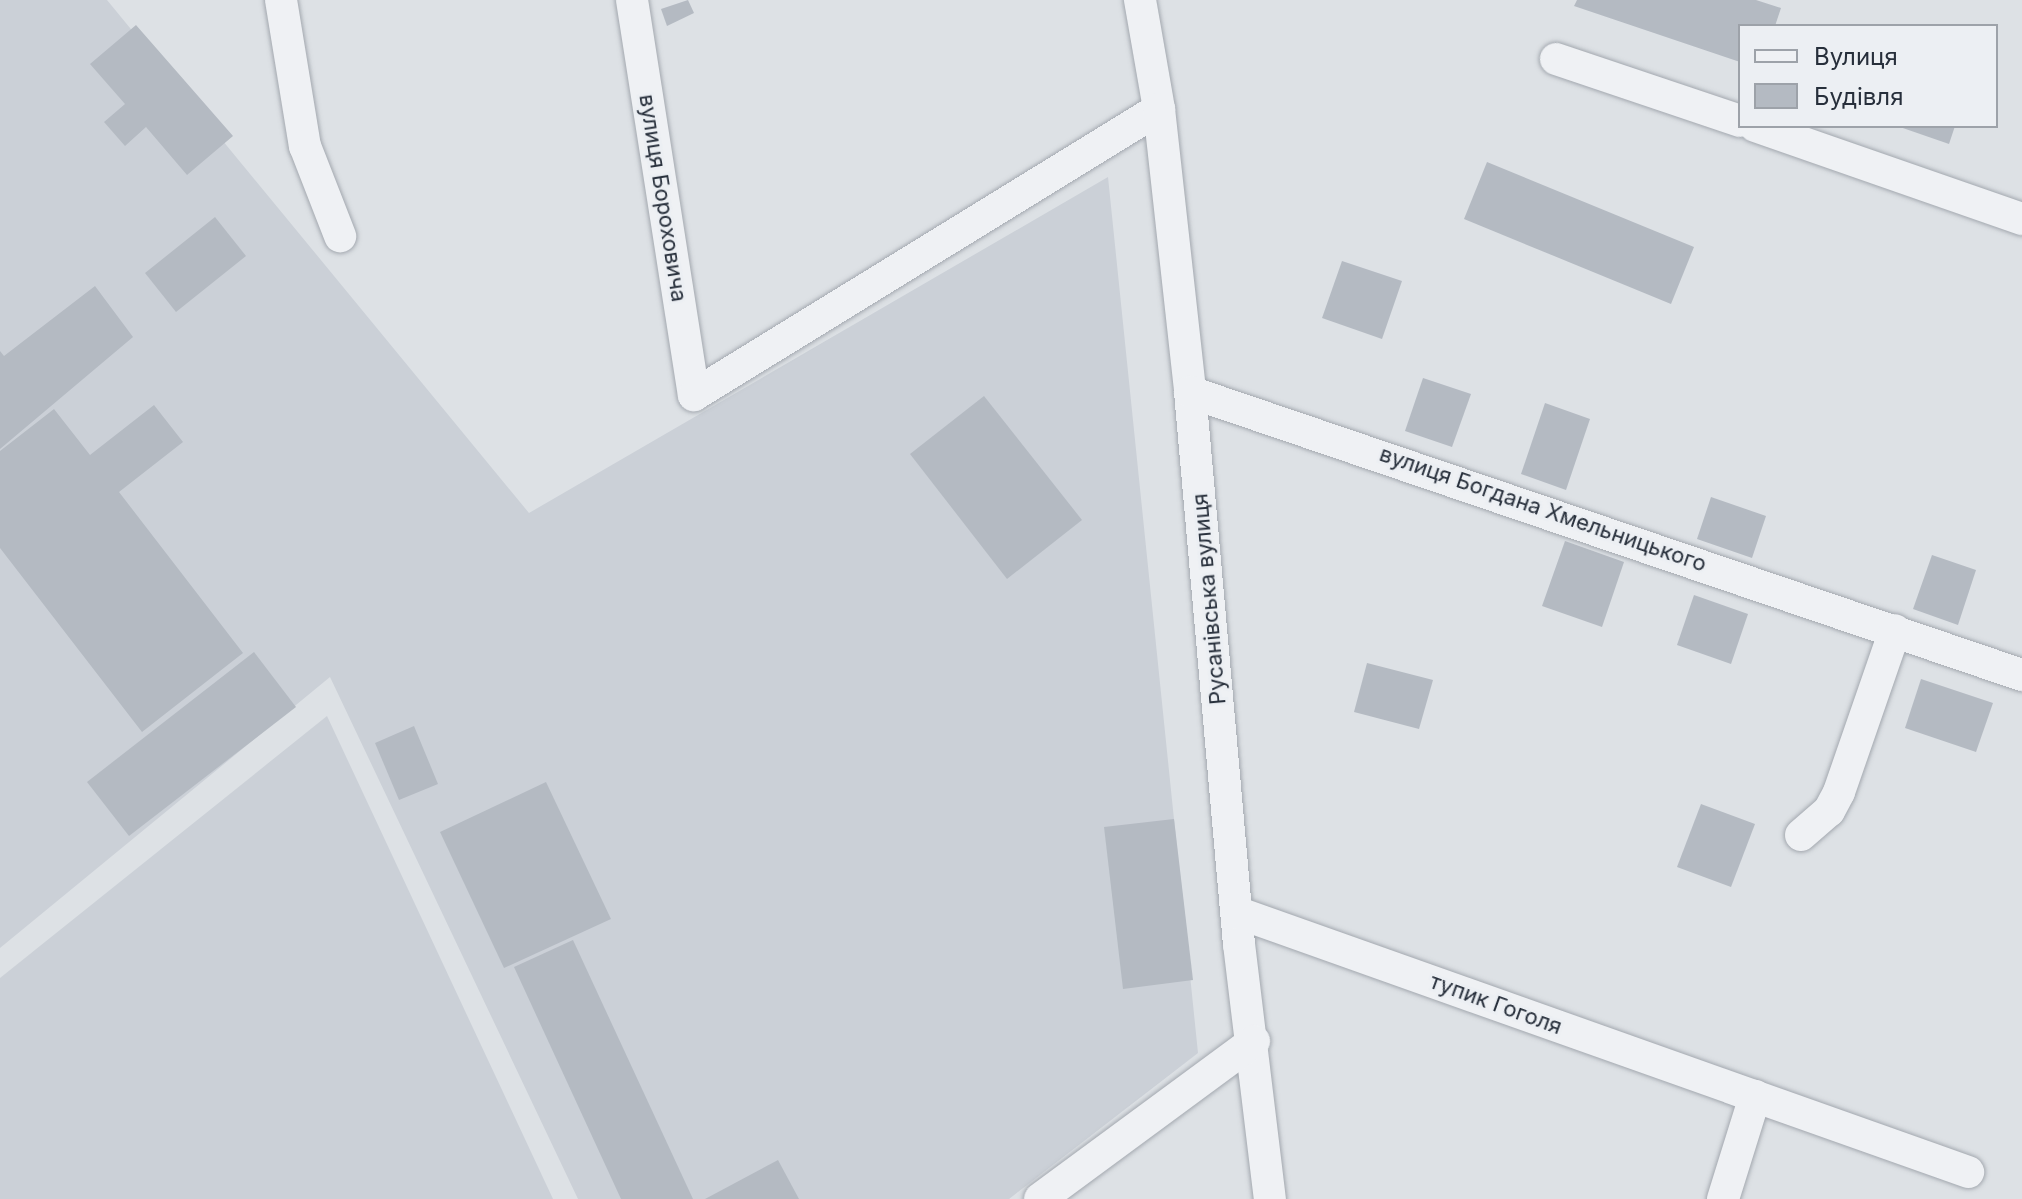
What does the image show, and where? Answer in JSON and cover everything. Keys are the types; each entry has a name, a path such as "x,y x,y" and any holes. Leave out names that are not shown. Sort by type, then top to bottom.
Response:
{"street":[{"path":"281,0 305,146 340,236"},
{"name":"вулиця Бороховича","path":"632,0 694,395 1159,109"},
{"name":"Русанівська вулиця","path":"1140,0 1159,109 1190,392 1236,912 1254,1041 1270,1199"},
{"path":"1556,59 1738,120"},
{"path":"1761,128 2022,219"},
{"name":"вулиця Богдана Хмельницького","path":"1190,392 2022,675"},
{"path":"1801,835 1829,811 1839,792 1895,630"},
{"name":"тупик Гоголя","path":"1236,912 1968,1172"},
{"path":"1040,1199 1254,1041"},
{"path":"1723,1199 1755,1096"}],"shaded area":[{"path":"0,0 107,0 529,513 1108,177 1198,1053 1009,1199 578,1199 330,677 0,948"},
{"path":"327,716 553,1199 0,1199 0,978"}],"building":[{"path":"688,0 694,13 667,26 661,9"},
{"path":"1577,0 1756,0 1781,8 1776,24 1738,24 1738,61 1574,6"},
{"path":"136,25 233,136 187,175 146,127 125,146 104,122 125,104 90,64"},
{"path":"1903,128 1954,128 1949,144"},
{"path":"1487,162 1694,247 1671,304 1464,219"},
{"path":"215,217 246,256 176,312 145,273"},
{"path":"1342,261 1402,281 1382,339 1322,318"},
{"path":"95,286 133,337 0,449 0,351 4,356"},
{"path":"1423,378 1471,394 1452,447 1405,431"},
{"path":"984,396 1082,520 1007,579 910,454"},
{"path":"1545,403 1590,419 1566,490 1521,474"},
{"path":"154,405 183,442 119,492 243,653 142,732 0,548 0,451 54,409 90,455"},
{"path":"1711,497 1766,516 1752,558 1697,539"},
{"path":"1565,541 1624,562 1602,627 1542,606"},
{"path":"1932,555 1976,570 1958,625 1913,609"},
{"path":"1694,595 1748,614 1731,664 1677,645"},
{"path":"254,652 296,707 129,836 87,782"},
{"path":"1367,663 1433,680 1419,729 1354,712"},
{"path":"1921,679 1993,703 1976,752 1905,728"},
{"path":"414,726 438,784 399,800 375,743"},
{"path":"546,782 611,919 504,968 440,832"},
{"path":"1701,804 1755,824 1731,887 1677,867"},
{"path":"1174,819 1193,980 1123,989 1104,827"},
{"path":"573,940 693,1199 621,1199 514,967"},
{"path":"778,1160 799,1199 705,1199"}]}
